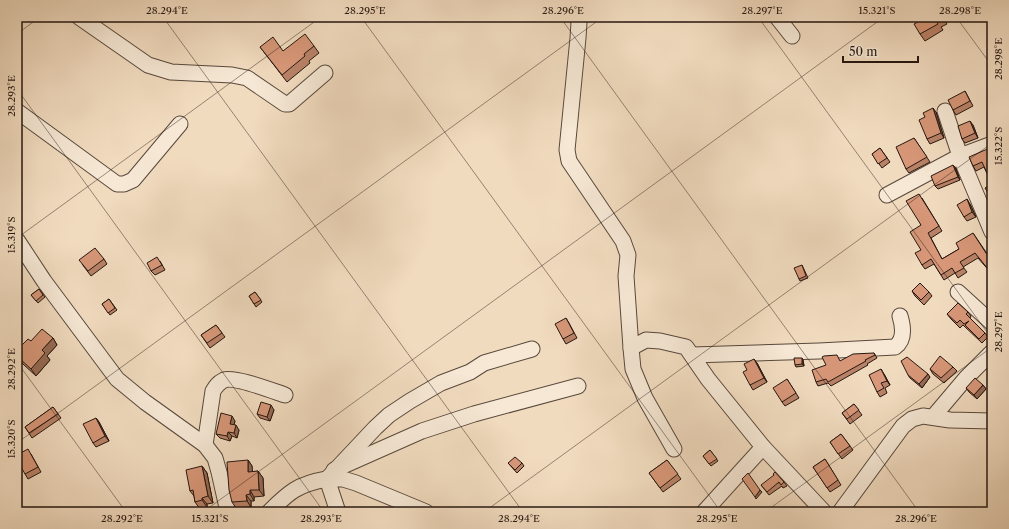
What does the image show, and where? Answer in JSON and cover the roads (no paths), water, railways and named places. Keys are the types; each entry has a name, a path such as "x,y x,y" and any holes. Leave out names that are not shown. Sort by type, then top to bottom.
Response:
{"street":[{"path":"79,17 148,65 171,72 247,78 285,104 289,104 325,73"},
{"path":"577,17 578,38 566,150 569,161 623,241 628,254 626,276 633,369 645,398 674,449"},
{"path":"776,17 792,36"},
{"path":"17,111 117,184 124,184 132,180 180,124"},
{"path":"945,111 960,156 992,232"},
{"path":"887,195 960,156 992,144"},
{"path":"17,240 44,281 117,379 145,402 205,445 215,458 228,512"},
{"path":"958,292 992,323"},
{"path":"692,355 895,347 901,340 903,326 900,316"},
{"path":"631,348 646,340 660,341 686,347 708,379 763,446 824,512"},
{"path":"331,475 375,428 389,415 410,401 441,383 470,372 484,363 532,350"},
{"path":"933,417 966,378 992,352"},
{"path":"205,445 213,391 217,384 225,380 237,380 285,395"},
{"path":"269,512 296,488 331,475 422,432 474,414 578,386"},
{"path":"840,512 903,426 912,419 922,416 950,420 992,421"},
{"path":"704,512 763,446"},
{"path":"331,475 338,512"},
{"path":"331,475 426,512"}]}
